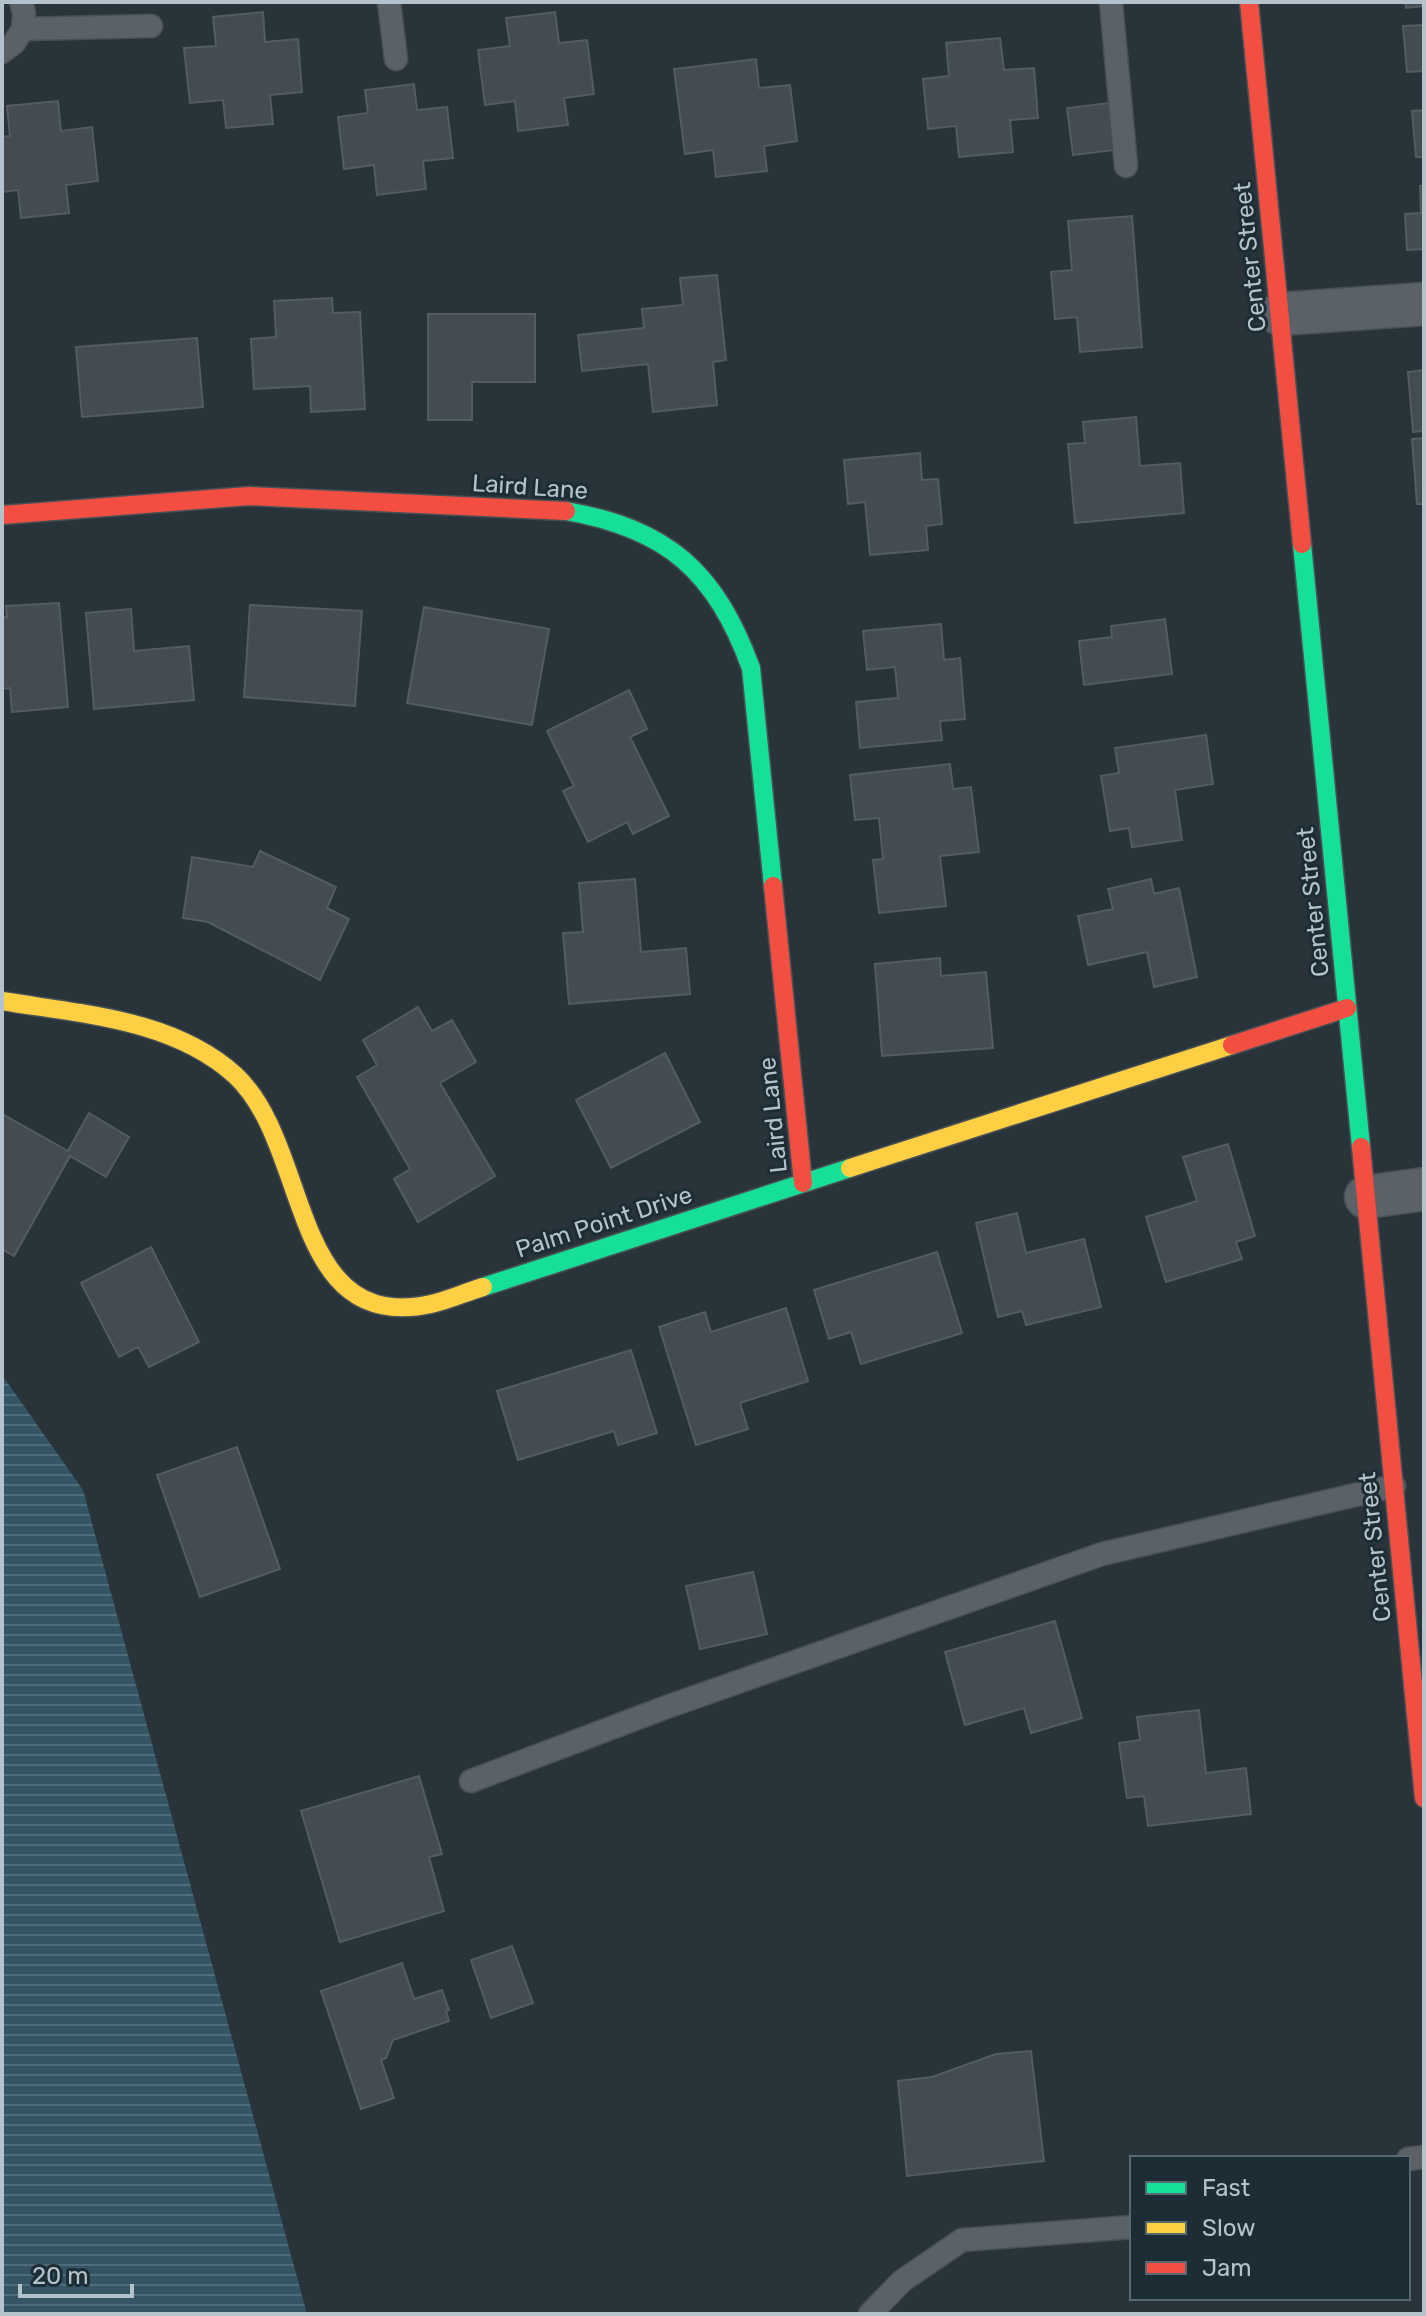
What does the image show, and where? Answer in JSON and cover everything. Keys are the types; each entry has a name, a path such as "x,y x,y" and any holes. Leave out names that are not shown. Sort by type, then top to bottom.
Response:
{"street":[{"name":"Center Street","path":"1249,2 1424,1798"},
{"path":"1280,314 1424,304"},
{"name":"Laird Lane","path":"2,515 249,496 565,511 590,514 640,530 684,559 720,597 744,643 751,668 803,1183"},
{"name":"Palm Point Drive","path":"2,1001 158,1030 212,1056 245,1087 271,1123 315,1250 329,1275 351,1294 376,1305 405,1308 430,1304 1347,1008"},
{"path":"1366,1197 1424,1189"}],"lane":[{"path":"2,52 14,43 23,29 21,2"},
{"path":"389,2 396,59"},
{"path":"1111,2 1126,166"},
{"path":"23,29 151,26"},
{"path":"471,1781 664,1708 1102,1554 1394,1486"},
{"path":"870,2314 902,2281 962,2240 1130,2227"}],"water":[{"path":"2,1375 83,1490 307,2314 2,2314"}],"building":[{"path":"1405,2 1424,2 1424,6 1406,8"},
{"path":"263,12 265,42 298,39 302,92 270,95 273,124 226,128 223,100 190,103 184,48 216,46 213,17"},
{"path":"555,12 559,43 587,40 594,94 564,98 568,125 518,131 515,101 485,105 478,50 510,46 506,18"},
{"path":"1424,25 1424,71 1407,72 1403,26"},
{"path":"1000,38 1004,70 1034,68 1038,118 1010,120 1013,152 959,157 956,126 928,129 923,79 949,76 946,43"},
{"path":"756,59 759,88 790,85 797,141 764,146 767,171 716,177 713,150 685,154 674,69"},
{"path":"414,84 417,110 447,107 453,158 423,161 426,189 377,195 374,165 344,169 338,117 368,113 365,90"},
{"path":"58,101 61,131 92,127 98,181 66,185 69,213 21,218 18,190 2,192 2,137 10,136 7,106"},
{"path":"1109,103 1115,150 1073,155 1067,108"},
{"path":"1424,110 1424,157 1416,157 1412,111"},
{"path":"1420,186 1424,186 1424,249 1407,250 1405,214 1421,213"},
{"path":"1132,216 1142,347 1080,352 1077,317 1055,319 1051,272 1072,270 1068,221"},
{"path":"717,275 726,360 713,362 717,405 653,412 648,364 582,371 578,335 644,328 642,309 683,305 680,278"},
{"path":"332,298 333,313 360,312 365,409 311,412 310,386 254,389 251,339 276,337 274,301"},
{"path":"428,314 535,314 535,382 472,382 472,420 428,420"},
{"path":"197,338 203,407 82,417 76,347"},
{"path":"1424,370 1424,431 1413,432 1408,372"},
{"path":"1136,417 1140,466 1180,463 1184,513 1075,523 1068,444 1085,443 1083,422"},
{"path":"1424,438 1424,504 1417,504 1412,439"},
{"path":"920,453 922,480 938,479 942,524 926,526 928,550 870,555 865,502 848,504 844,460"},
{"path":"59,603 68,707 12,712 10,688 2,689 2,617 7,617 6,606"},
{"path":"250,605 362,611 355,706 244,697"},
{"path":"424,607 549,629 532,725 407,703"},
{"path":"131,609 134,651 189,646 194,700 94,709 86,613"},
{"path":"1165,619 1172,674 1084,685 1079,641 1112,637 1111,626"},
{"path":"941,624 944,660 960,658 965,719 940,721 942,740 860,748 856,702 898,698 895,667 867,670 863,631"},
{"path":"629,690 647,729 630,737 669,816 633,834 627,822 588,842 563,791 574,786 547,731"},
{"path":"1206,735 1213,784 1175,790 1182,840 1132,847 1129,828 1110,831 1101,776 1119,773 1115,748"},
{"path":"950,764 953,789 971,787 979,852 940,856 946,906 879,913 873,860 883,859 879,818 855,820 850,775"},
{"path":"260,851 336,887 327,908 349,919 320,980 208,922 183,918 192,857 253,867"},
{"path":"635,879 641,952 686,948 690,994 569,1004 563,933 583,932 579,883"},
{"path":"1151,879 1154,894 1179,888 1197,977 1154,987 1147,952 1088,965 1078,916 1113,909 1108,889"},
{"path":"940,958 941,976 986,972 993,1048 882,1056 875,964"},
{"path":"418,1007 432,1031 452,1020 476,1062 440,1083 495,1176 418,1222 394,1179 410,1169 357,1077 377,1065 363,1040"},
{"path":"665,1053 700,1122 611,1168 576,1100"},
{"path":"89,1113 129,1137 106,1177 70,1156 14,1256 2,1249 2,1114 68,1151"},
{"path":"1228,1144 1255,1236 1236,1242 1242,1259 1166,1282 1146,1217 1197,1201 1183,1157"},
{"path":"1017,1213 1026,1253 1084,1239 1101,1307 1026,1325 1022,1311 998,1317 976,1223"},
{"path":"151,1247 199,1342 149,1367 138,1347 119,1357 81,1283"},
{"path":"937,1252 962,1333 861,1364 851,1332 829,1339 814,1290"},
{"path":"786,1308 808,1381 740,1403 748,1429 696,1445 659,1327 705,1312 711,1332"},
{"path":"631,1350 657,1433 618,1445 614,1431 518,1460 497,1391"},
{"path":"237,1447 280,1569 200,1597 157,1475"},
{"path":"753,1572 767,1634 700,1649 686,1586"},
{"path":"1055,1621 1082,1718 1031,1733 1024,1708 965,1725 945,1652"},
{"path":"1199,1710 1206,1773 1246,1768 1251,1814 1148,1826 1144,1796 1127,1798 1119,1743 1140,1740 1137,1717"},
{"path":"419,1776 442,1854 429,1857 444,1911 340,1942 301,1811"},
{"path":"512,1946 533,2003 491,2018 471,1960"},
{"path":"402,1963 414,1999 442,1990 449,2010 446,2011 449,2021 393,2040 386,2058 381,2060 394,2098 361,2109 321,1991"},
{"path":"1031,2051 1044,2161 907,2176 898,2081 932,2077 996,2054"}],"traffic: fast":[{"path":"566,511 633,529 660,543 704,580 721,605 751,668 773,886"},
{"path":"1302,544 1361,1147"},
{"path":"483,1287 850,1168"}],"traffic: slow":[{"path":"2,1001 94,1015 155,1030 210,1056 235,1075 260,1106 278,1145 308,1228 326,1264 351,1291 385,1306 431,1304 483,1287"},
{"path":"850,1168 1232,1045"}],"traffic: jam":[{"path":"1249,2 1302,544"},
{"path":"2,515 249,496 566,511"},
{"path":"773,886 803,1183"},
{"path":"1232,1045 1347,1008"},
{"path":"1361,1147 1424,1798"}]}
